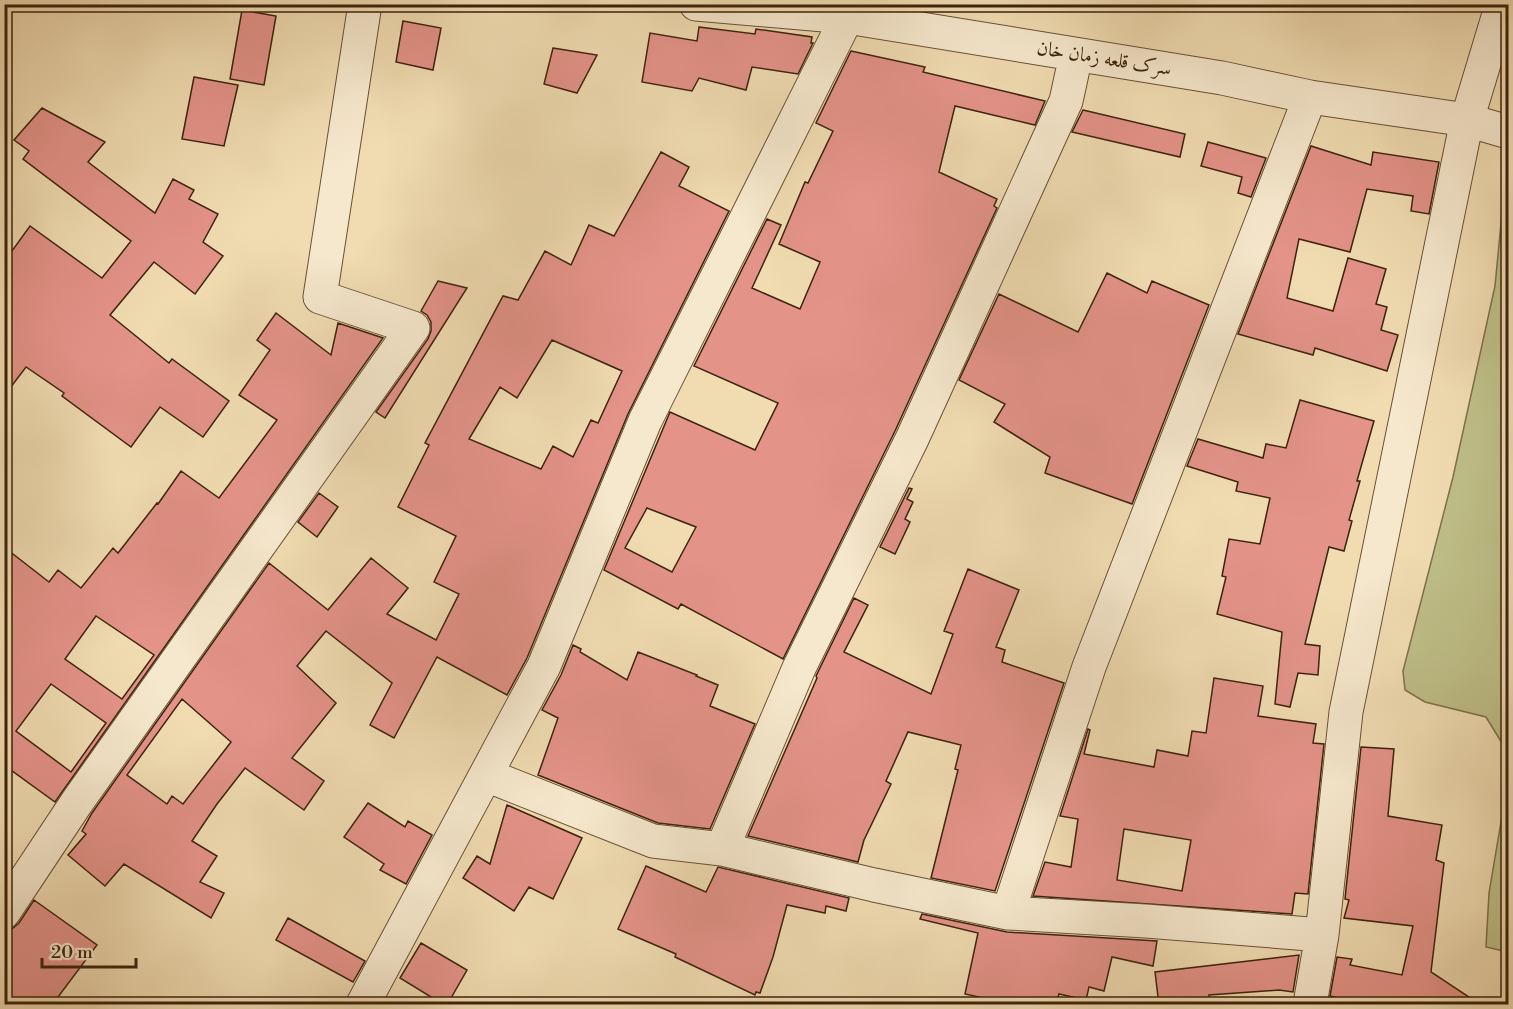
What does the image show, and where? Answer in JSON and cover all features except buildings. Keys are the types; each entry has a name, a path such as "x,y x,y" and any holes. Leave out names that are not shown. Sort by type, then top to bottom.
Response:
{"street":[{"path":"4,912 77,802 413,328 320,297 365,4"},
{"name":"سرک قلعه زمان خان","path":"696,4 811,9 847,17 1222,78 1310,97 1467,120 1509,132"},
{"path":"1310,1005 1322,935 1346,712 1467,120 1502,4"},
{"path":"363,1005 544,666 645,421 847,17"},
{"path":"722,849 799,668 912,439 1066,101 1076,55"},
{"path":"1008,913 1089,667 1310,97"},
{"path":"486,775 653,842 722,849 874,885 1008,913 1322,935"}],"green space":[{"path":"1504,192 1508,193 1508,952 1486,947 1489,893 1503,810 1505,748 1486,717 1425,702 1405,690 1403,671 1453,477 1495,286"}]}
